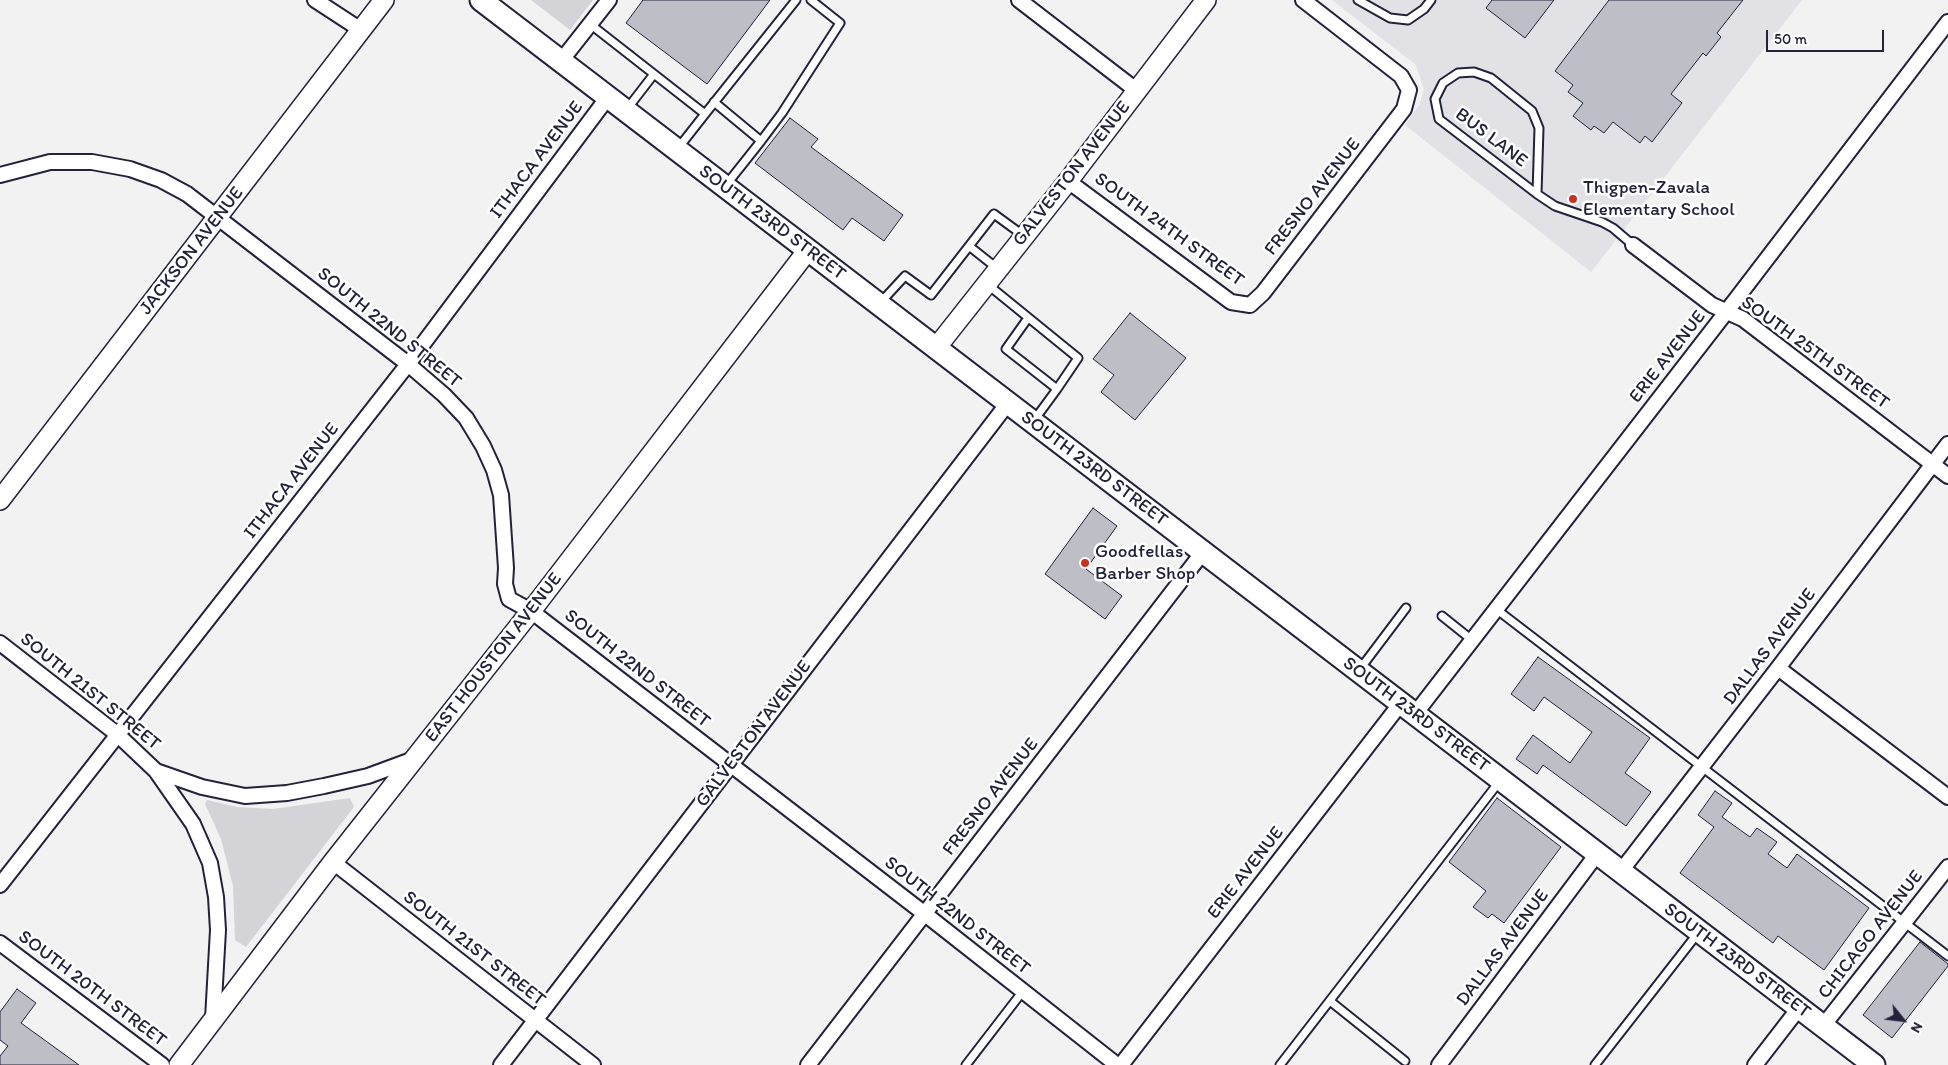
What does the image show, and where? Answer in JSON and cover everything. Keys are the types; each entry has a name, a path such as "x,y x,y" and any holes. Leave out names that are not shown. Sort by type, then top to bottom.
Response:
{"main road":[{"name":"SOUTH 23RD STREET","path":"481,0 1874,1065"}],"street":[{"path":"315,0 361,30"},
{"name":"JACKSON AVENUE","path":"0,500 384,0"},
{"path":"561,61 608,0"},
{"path":"1019,0 1136,90"},
{"name":"GALVESTON AVENUE","path":"936,348 1068,181 1206,0"},
{"name":"FRESNO AVENUE","path":"1250,305 1263,293 1404,109 1409,90 1402,76 1303,0"},
{"name":"ERIE AVENUE","path":"1121,1065 1408,709 1472,640 1948,22"},
{"name":"ITHACA AVENUE","path":"0,885 408,364 608,97"},
{"name":"SOUTH 22ND STREET","path":"0,174 50,162 92,162 130,169 160,180 187,194 408,364 444,395 466,418 483,446 494,470 501,495 506,568 505,584 509,599 531,611 1118,1065"},
{"name":"SOUTH 24TH STREET","path":"1068,181 1231,302 1250,305"},
{"name":"SOUTH 25TH STREET","path":"1633,245 1712,305 1743,319 1948,476"},
{"name":"EAST HOUSTON AVENUE","path":"179,1065 333,862 417,758 808,250"},
{"name":"GALVESTON AVENUE","path":"501,1065 1008,403"},
{"name":"DALLAS AVENUE","path":"1621,871 1948,444"},
{"name":"FRESNO AVENUE","path":"808,1065 1203,552"},
{"name":"SOUTH 21ST STREET","path":"0,643 117,734 156,771 193,824 210,863 216,897 218,930 213,1019"},
{"path":"1778,668 1948,797"},
{"name":"SOUTH 21ST STREET","path":"156,771 202,788 245,796 287,794 368,776 417,758"},
{"name":"DALLAS AVENUE","path":"1439,1065 1597,854"},
{"name":"SOUTH 21ST STREET","path":"333,862 593,1065"},
{"name":"CHICAGO AVENUE","path":"1823,1026 1948,867"},
{"name":"SOUTH 20TH STREET","path":"0,943 162,1065"},
{"name":"CHICAGO AVENUE","path":"1755,1065 1799,1008"}],"lane":[{"path":"677,150 796,0"},
{"path":"724,186 782,113 840,23 811,0"},
{"path":"1358,0 1390,18 1408,20 1424,9 1431,0"},
{"path":"590,24 705,114"},
{"name":"BUS LANE","path":"1537,194 1538,128 1532,111 1491,78 1474,72 1458,73 1443,83 1434,99 1439,119 1537,194 1555,206 1602,222 1633,245"},
{"path":"625,111 654,74"},
{"path":"714,102 761,141"},
{"path":"879,304 905,276 931,295 994,214 1024,236"},
{"path":"969,246 999,269"},
{"path":"987,284 1078,358 1032,422"},
{"path":"1028,318 1006,349 1057,389"},
{"path":"1359,671 1406,608"},
{"path":"1496,609 1948,956"},
{"path":"1442,616 1472,640"},
{"path":"1280,1065 1501,780"},
{"path":"1595,1065 1699,931"},
{"path":"966,1065 1023,991"},
{"path":"1330,1001 1405,1061"}],"shaded area":[{"path":"531,0 593,0 570,30"},
{"name":"Thigpen-Zavala Elementary School","path":"1332,0 1802,0 1591,272 1405,125 1420,104 1424,89 1416,65"},
{"path":"350,798 354,807 246,947 235,940 233,886 221,839 205,804 207,800 237,807 273,809"}],"building":[{"path":"643,0 770,0 707,84 626,23"},
{"path":"1492,0 1554,0 1525,38 1486,8"},
{"path":"1609,0 1743,0 1717,33 1721,37 1706,56 1703,53 1671,94 1682,103 1652,142 1645,136 1640,143 1613,122 1604,133 1594,126 1591,130 1573,116 1583,103 1568,92 1573,85 1555,71"},
{"path":"790,118 818,139 811,147 903,215 884,241 852,218 843,230 755,163"},
{"path":"1130,313 1186,358 1135,420 1101,392 1114,375 1093,359"},
{"path":"1093,508 1117,526 1086,569 1122,596 1105,619 1045,574"},
{"path":"1538,657 1650,738 1625,773 1651,792 1626,826 1543,765 1537,774 1516,759 1533,735 1570,763 1592,732 1544,697 1534,711 1511,694"},
{"path":"1715,791 1732,803 1722,817 1750,837 1757,828 1777,842 1768,854 1787,868 1797,854 1869,908 1824,970 1778,936 1773,943 1680,873 1714,827 1698,815"},
{"path":"1497,798 1561,847 1504,923 1492,914 1488,918 1473,907 1486,891 1449,862"},
{"path":"1920,942 1948,964 1948,966 1892,1038 1863,1015"},
{"path":"17,989 36,1003 21,1023 79,1065 0,1065 0,1056 8,1046 0,1040 0,1012"}],"place":[{"name":"Thigpen-Zavala Elementary School","path":"1573,199"},
{"name":"Goodfellas Barber Shop","path":"1085,563"}]}
